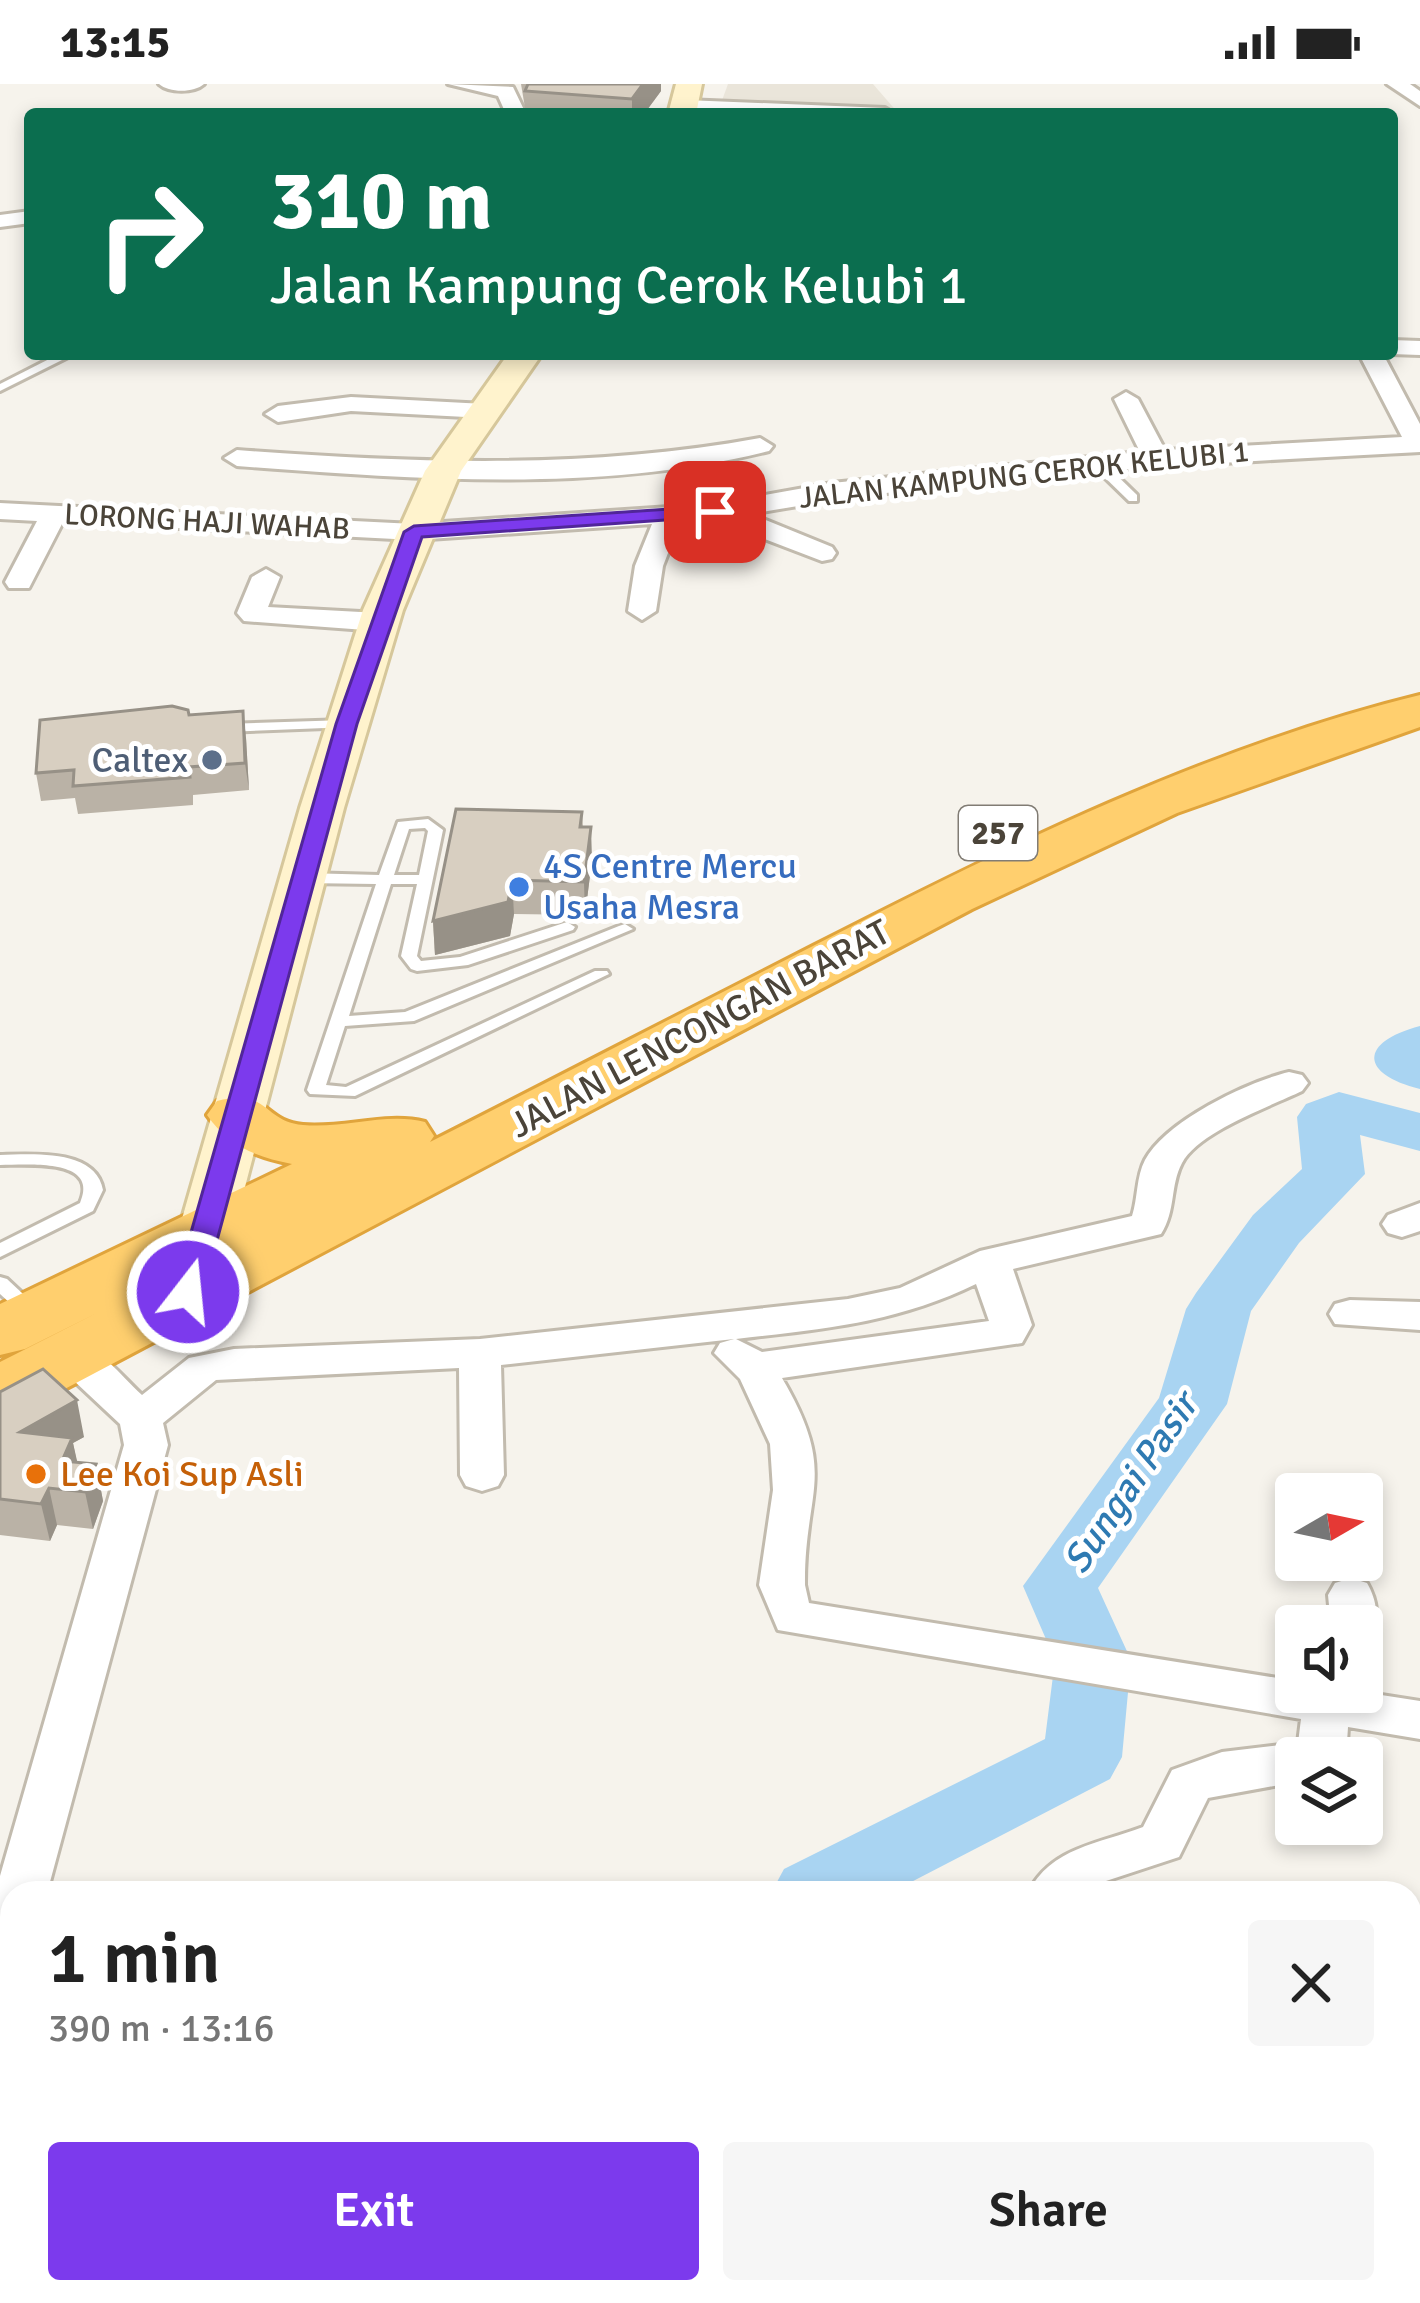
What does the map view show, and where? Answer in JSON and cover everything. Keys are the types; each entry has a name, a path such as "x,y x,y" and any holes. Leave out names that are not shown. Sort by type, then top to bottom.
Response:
{"highway":[{"name":"JALAN LENCONGAN BARAT","path":"0,1393 26,1321 197,1263 389,1142 1039,813 1290,715 1420,676"},
{"name":"JALAN LENCONGAN BARAT","path":"197,1263 265,1258 952,897 1158,802 1309,745 1420,710"},
{"path":"239,1115 257,1135 281,1143 389,1142"}],"main road":[{"path":"197,1263 346,724 379,622 443,471 521,360"}],"street":[{"path":"169,84 194,84"},
{"path":"458,84 506,91 513,108"},
{"path":"1397,84 1420,100"},
{"path":"686,101 728,108"},
{"path":"1374,360 1419,444"},
{"path":"1388,387 1420,386"},
{"path":"1126,399 1156,458"},
{"path":"278,414 338,404 485,411"},
{"name":"JALAN KAMPUNG CEROK KELUBI 1","path":"414,532 715,512 850,489 1096,463 1419,444"},
{"path":"237,458 443,471 696,460 760,446"},
{"name":"LORONG HAJI WAHAB","path":"0,512 414,532"},
{"path":"715,512 763,526 822,553"},
{"path":"19,582 53,515"},
{"path":"642,611 644,584 670,516"},
{"path":"266,578 254,615 379,622"},
{"path":"141,1418 204,1368 480,1353 883,1308 994,1261 1147,1225 1155,1213 1159,1176 1171,1149 1289,1083"},
{"path":"754,1367 1007,1333 1010,1325 992,1272 994,1261"},
{"path":"1350,1314 1420,1316"},
{"path":"24,1881 146,1445 141,1418 26,1321"},
{"path":"686,1333 730,1349 754,1367 771,1393 796,1467 780,1590 794,1618 1123,1674 1275,1694"},
{"path":"480,1353 482,1475"},
{"path":"1383,1711 1420,1720"},
{"path":"1064,1881 1083,1868 1161,1842 1190,1784 1222,1772 1275,1765"}],"lane":[{"path":"0,388 56,360"},
{"path":"1096,463 1133,498"},
{"path":"208,728 346,724"},
{"path":"567,927 462,962 422,968 410,956 436,830 428,823 403,825 342,1021 316,1079 319,1092 349,1092 601,974"},
{"path":"304,878 425,880"},
{"path":"342,1021 408,1017 625,929"},
{"path":"0,1160 70,1164 88,1172 95,1184 87,1208 0,1251"}],"shaded area":[{"path":"728,84 873,84 894,108 719,108"}],"building":[{"path":"528,84 643,84 632,99 525,91"},
{"path":"172,706 188,710 189,715 243,711 245,763 189,767 190,777 73,786 74,770 36,773 40,720"},
{"path":"456,809 582,812 580,827 591,827 584,882 512,880 508,902 433,921"},
{"path":"43,1369 77,1400 20,1432 72,1438 62,1461 96,1464 85,1492 49,1488 41,1504 0,1499 0,1392"}],"waterway":[{"name":"Sungai Pasir","path":"1420,1044 1405,1049 1406,1066 1420,1071"},
{"name":"Sungai Pasir","path":"837,1881 1082,1757 1093,1660 1060,1586 1192,1404 1219,1309 1276,1229 1334,1174 1327,1117 1339,1110 1420,1132"}],"place":[{"name":"Caltex","path":"212,760"},
{"name":"4S Centre Mercu Usaha Mesra","path":"519,887"},
{"name":"Lee Koi Sup Asli","path":"36,1474"}],"route":[{"path":"188,1292 346,724 414,532 715,512"}]}
